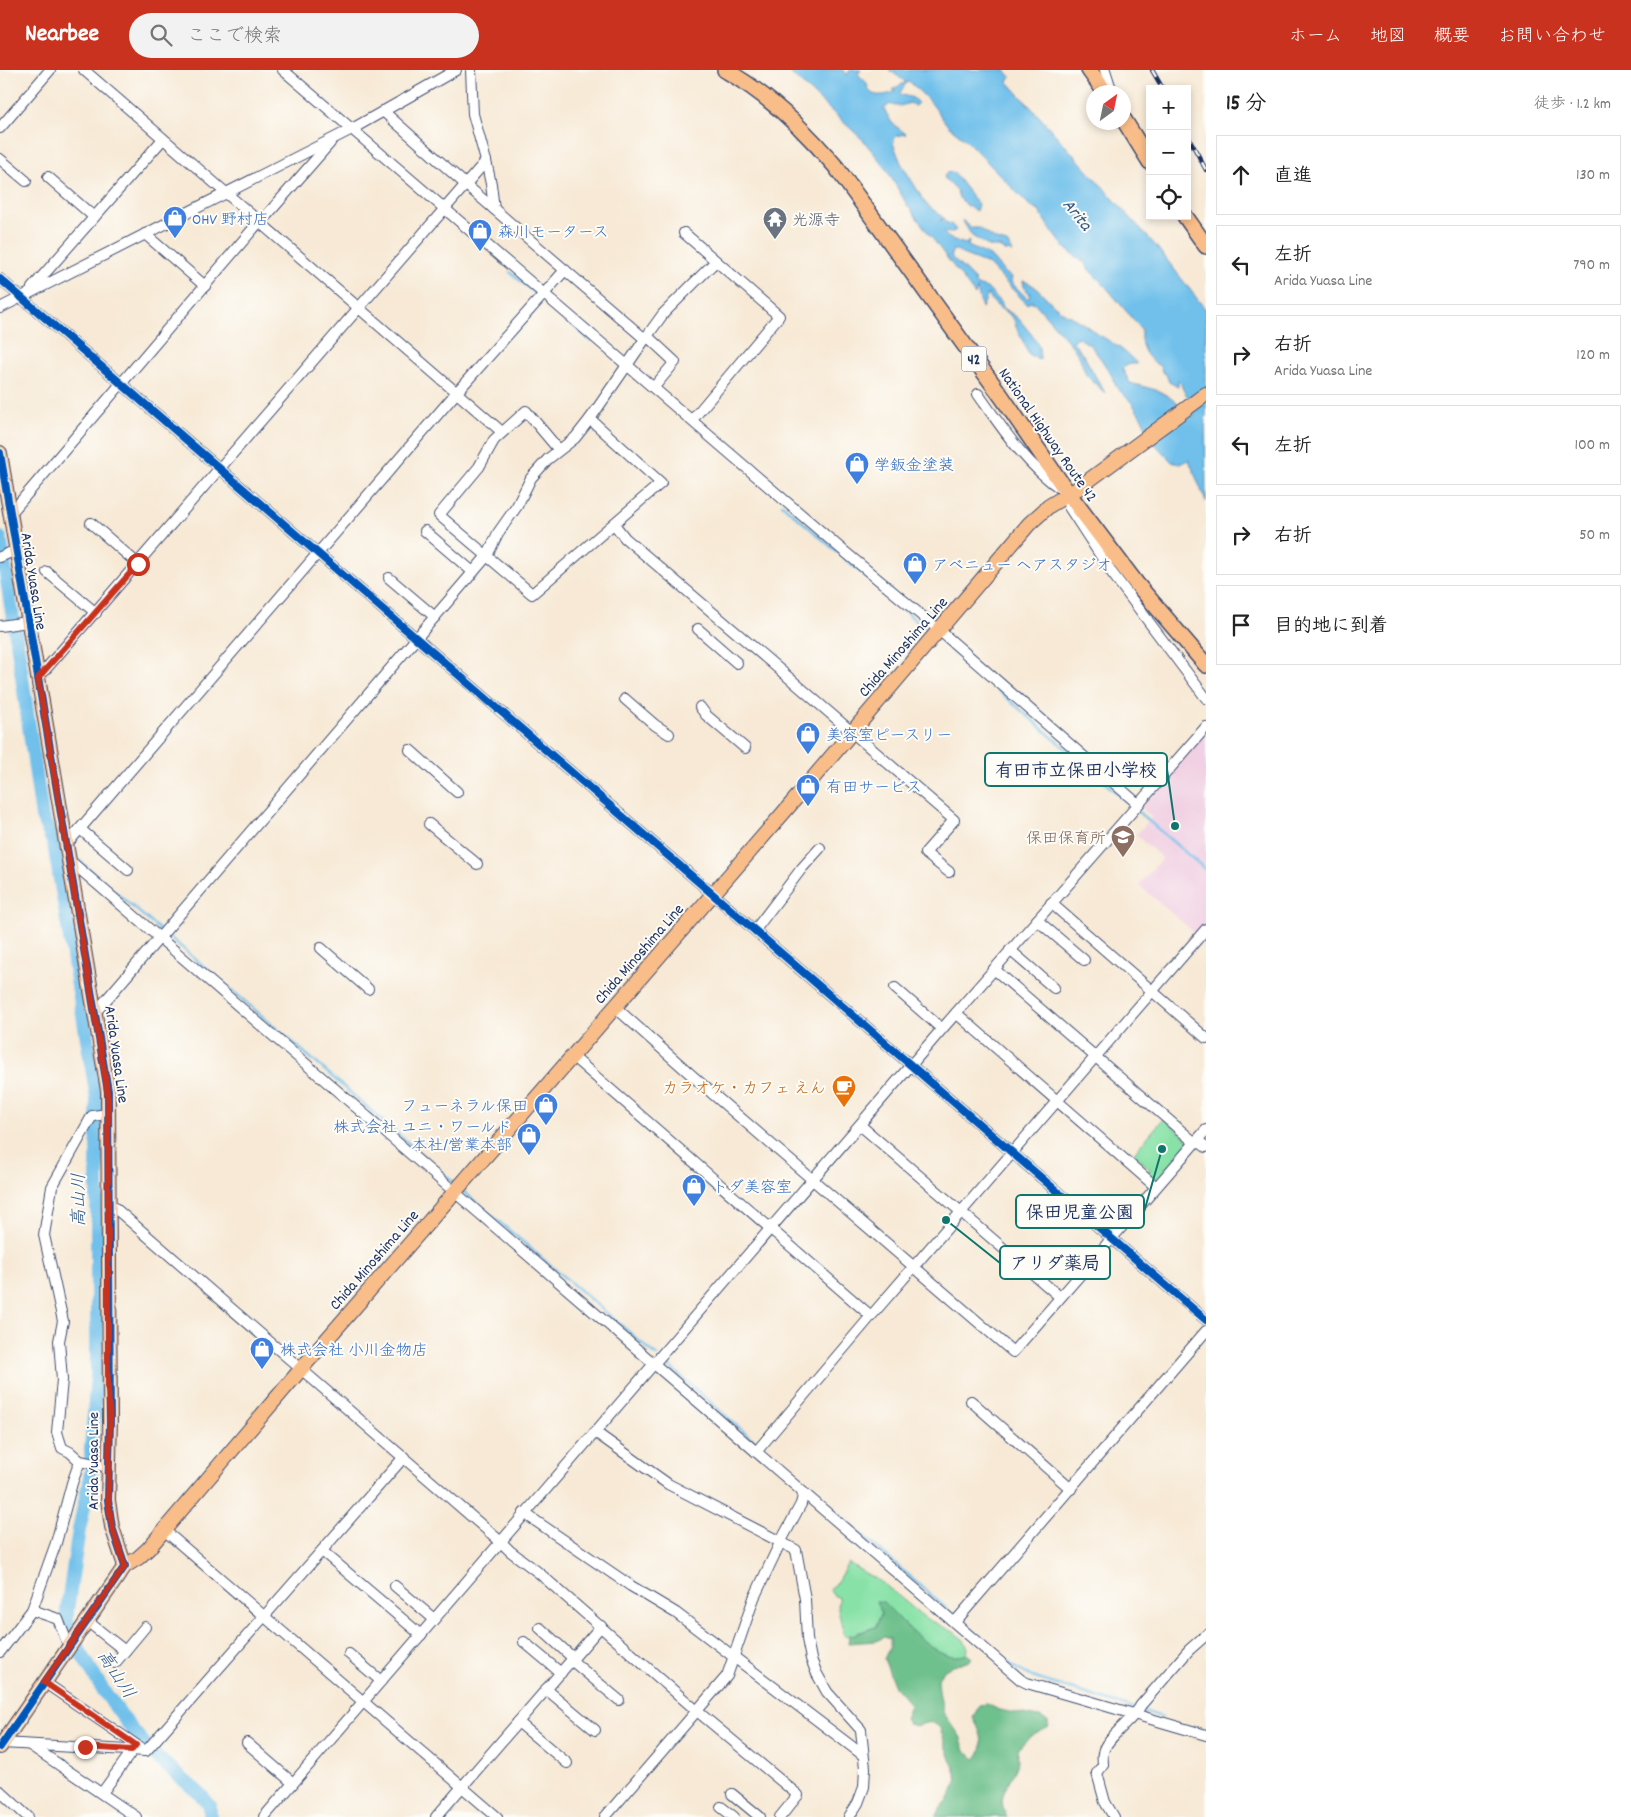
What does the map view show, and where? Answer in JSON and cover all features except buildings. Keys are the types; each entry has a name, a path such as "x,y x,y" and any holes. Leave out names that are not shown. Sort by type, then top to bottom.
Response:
{"highway":[{"name":"National Highway Route 42","path":"725,70 770,102 810,136 836,167 1136,583 1206,665"},
{"path":"1089,70 1100,85"},
{"path":"1130,130 1146,156"},
{"path":"1188,220 1206,246"}],"main road":[{"name":"Chida Minoshima Line","path":"125,1566 142,1555 164,1530 1029,524 1049,506 1070,493 1206,394"},
{"name":"Arida Yuasa Line","path":"0,453 10,514 13,552 38,678 106,1082 108,1114 110,1422 92,1464 108,1500 110,1518 125,1566"},
{"path":"2,1741 125,1566"}],"street":[{"path":"0,128 50,70"},
{"path":"84,70 502,432"},
{"path":"283,70 839,547 939,630 1138,804"},
{"path":"0,308 352,129 456,70"},
{"path":"471,70 473,114 486,161 494,209"},
{"path":"1105,70 1110,85"},
{"path":"382,111 565,270 675,362 654,387"},
{"path":"10,514 334,138"},
{"path":"24,295 163,139"},
{"path":"0,158 26,181"},
{"path":"38,678 486,161"},
{"path":"48,177 94,217"},
{"path":"684,233 779,316 692,420"},
{"path":"145,234 205,286"},
{"path":"94,1014 487,556 498,533 517,506 530,478 559,450 575,438 663,314 715,262"},
{"path":"565,270 457,392 80,829 67,852 160,936 459,1188 802,1492 1027,1683 1206,1735"},
{"path":"0,279 24,295 122,384 318,554 1206,1320"},
{"path":"978,394 1011,440 1049,480 1070,493 1069,507 1112,573 1206,698"},
{"path":"559,450 526,411 494,440 479,467 439,515 532,594 661,483 590,419"},
{"path":"91,523 138,564"},
{"path":"614,524 624,538 954,820 925,853 949,872"},
{"path":"425,531 473,572"},
{"path":"0,558 13,552"},
{"path":"47,572 96,612"},
{"path":"389,578 435,617"},
{"path":"0,626 28,622"},
{"path":"698,629 738,663"},
{"path":"625,699 649,721 669,734"},
{"path":"700,707 706,715 745,748"},
{"path":"264,1817 524,1514 656,1364 770,1228 1010,950 1206,727"},
{"path":"410,750 457,792"},
{"path":"429,824 477,864"},
{"path":"80,829 128,870"},
{"path":"755,930 802,868 820,848"},
{"path":"1051,903 1206,1038"},
{"path":"1037,920 1084,960"},
{"path":"756,1452 914,1266 1206,929"},
{"path":"321,948 368,989"},
{"path":"1010,950 1054,988"},
{"path":"994,969 1196,1141 1206,1147"},
{"path":"895,988 942,1029"},
{"path":"615,1007 714,1095 1014,1352 1206,1130"},
{"path":"956,1013 1156,1187"},
{"path":"572,1056 871,1316"},
{"path":"0,1652 32,1610 56,1543 72,1483 92,1464 62,1448 57,1432 62,1380 59,1341 63,1321 44,1234 50,1192 56,1179 92,1116 108,1114"},
{"path":"860,1125 1060,1297"},
{"path":"108,1202 302,1368 501,1542 510,1552 539,1573 697,1711 798,1795 780,1817"},
{"path":"955,1622 1206,1331"},
{"path":"971,1401 1071,1489"},
{"path":"596,1432 668,1484 796,1550 805,1599 806,1639 816,1674 827,1692 861,1730 864,1787 858,1803 849,1817"},
{"path":"2,1741 29,1745 134,1748 146,1751 404,1457"},
{"path":"605,1817 723,1682 730,1670 754,1598 801,1504 802,1492"},
{"path":"524,1514 631,1586 676,1613 863,1755"},
{"path":"164,1530 497,1817"},
{"path":"322,1551 421,1634"},
{"path":"396,1586 434,1619"},
{"path":"32,1610 58,1619 72,1642"},
{"path":"87,1621 125,1651"},
{"path":"436,1817 601,1626"},
{"path":"115,1663 145,1627"},
{"path":"540,1628 619,1700"},
{"path":"1114,1817 1105,1802 1097,1773 1103,1765 1103,1752 1110,1740 1136,1715 1141,1705 1189,1650 1206,1635"},
{"path":"524,1642 561,1673"},
{"path":"348,1654 381,1681"},
{"path":"44,1682 134,1748"},
{"path":"546,1689 595,1730"},
{"path":"518,1722 567,1763"},
{"path":"247,1743 293,1783"},
{"path":"29,1745 136,1817"},
{"path":"102,1793 134,1748"},
{"path":"0,1791 28,1817"},
{"path":"732,1794 760,1817"},
{"path":"721,1806 734,1817"}],"shaded area":[{"path":"1206,732 1206,924 1197,935 1139,885 1162,858 1136,835 1152,817 1141,807"}],"green space":[{"path":"1164,1118 1190,1141 1156,1182 1146,1174 1150,1169 1133,1154"},
{"path":"848,1563 884,1584 925,1618 952,1631 964,1640 968,1648 967,1654 956,1656 945,1654 933,1648 911,1630 883,1602 877,1601 881,1614 875,1627 849,1636 844,1635 837,1605 840,1598 833,1595 829,1589 835,1585"},
{"path":"876,1601 883,1602 911,1630 933,1648 945,1654 956,1656 967,1654 972,1658 967,1662 953,1665 942,1672 938,1679 943,1712 960,1736 965,1750 975,1759 979,1754 982,1744 980,1733 973,1718 979,1705 987,1704 999,1710 1040,1717 1047,1721 1049,1727 1023,1743 1019,1749 1017,1766 1003,1796 1002,1802 1007,1817 936,1817 949,1799 958,1779 940,1728 930,1723 909,1724 905,1719 910,1704 895,1687 884,1659 890,1646 890,1639 883,1637 877,1641 848,1643 849,1636 876,1627 881,1614"}],"water":[{"name":"Arita","path":"787,70 844,70 847,75 850,70 861,70 858,74 867,83 870,92 877,95 886,95 895,92 893,89 906,82 889,70 1005,70 1011,77 1008,82 1156,246 1206,310 1206,502 1189,460 1179,464 1172,462 1153,442 1143,420 1132,403 1117,388 1112,376 1089,344 1077,337 1073,342 1084,356 1105,393 1086,375 1080,358 1073,347 1034,302 1027,304 988,264 953,250 952,258 974,279 976,285 987,288 1000,302 1002,307 1018,318 1032,335 1039,346 1040,359 1030,356 1014,319 995,304 988,294 982,308 977,289 975,295 908,206 885,167 863,140","holes":["907,82 910,82 932,104 948,126 965,139 1031,207 1039,211 1066,249 1085,262 1089,270 1142,330 1143,347 1151,360 1161,367 1169,382 1178,387 1178,381 1181,383 1184,392 1194,406 1193,416 1168,396 1156,390 1130,383 1122,368 1130,364 1137,364 1120,348 1061,311 1037,288 1023,281 1024,287 1030,294 1028,299 1011,282 1012,277 1005,273 990,256 968,246 969,241 965,244 949,238 943,232 951,233 956,230 951,224 940,220 945,219 926,204 901,163 893,143 896,136 906,134 892,123 884,109 890,104 898,106 910,103 915,106 918,103 913,98 899,94"]},
{"path":"953,172 978,204 976,211 959,198 957,191 945,179 944,176 947,173"},
{"path":"962,220 972,228 979,228 996,240 1007,243 1013,252 1005,251 999,247 990,247 972,236"}],"waterway":[{"path":"510,272 538,296"},
{"path":"542,299 591,341"},
{"path":"782,504 928,631"},
{"name":"高山川","path":"0,538 42,817 54,844 97,1098 97,1376 91,1449 92,1468 79,1530 67,1610 67,1624 78,1648 101,1687 130,1727 153,1754 200,1794 210,1806 210,1817"},
{"path":"949,648 1133,807"},
{"path":"1137,811 1206,870"},
{"name":"高山川","path":"54,844 59,847"},
{"path":"75,857 161,931"},
{"path":"166,934 455,1184"},
{"path":"463,1191 657,1356"},
{"path":"661,1359 758,1444"},
{"path":"762,1448 956,1617"},
{"path":"961,1620 1014,1667 1032,1677 1135,1709"},
{"path":"1140,1710 1162,1717"}],"railway":[{"path":"1152,70 1161,85"},
{"path":"1191,142 1206,170"}],"cycle path":[{"path":"0,279 1206,1320"},
{"path":"0,453 108,1091 110,1422 108,1500 112,1527 125,1566 0,1747"}],"place":[{"name":"OHV 野村店","path":"175,239"},
{"name":"光源寺","path":"775,240"},
{"name":"森川モータース","path":"480,252"},
{"name":"学鈑金塗装","path":"857,485"},
{"name":"アベニュー ヘアスタジオ","path":"915,585"},
{"name":"美容室ピースリー","path":"808,755"},
{"name":"有田サービス","path":"808,807"},
{"name":"有田市立保田小学校","path":"1175,826"},
{"name":"保田保育所","path":"1123,858"},
{"name":"カラオケ・カフェ えん","path":"844,1108"},
{"name":"フューネラル保田","path":"546,1126"},
{"name":"保田児童公園","path":"1162,1149"},
{"name":"株式会社 ユニ・ワールド 本社/営業本部","path":"529,1156"},
{"name":"トダ美容室","path":"694,1207"},
{"name":"アリダ薬局","path":"946,1220"},
{"name":"株式会社 小川金物店","path":"262,1370"}],"route":[{"path":"85,1747 132,1750 136,1745 44,1682 125,1566 112,1527 108,1500 110,1422 108,1388 108,1100 38,678 138,564"}]}
